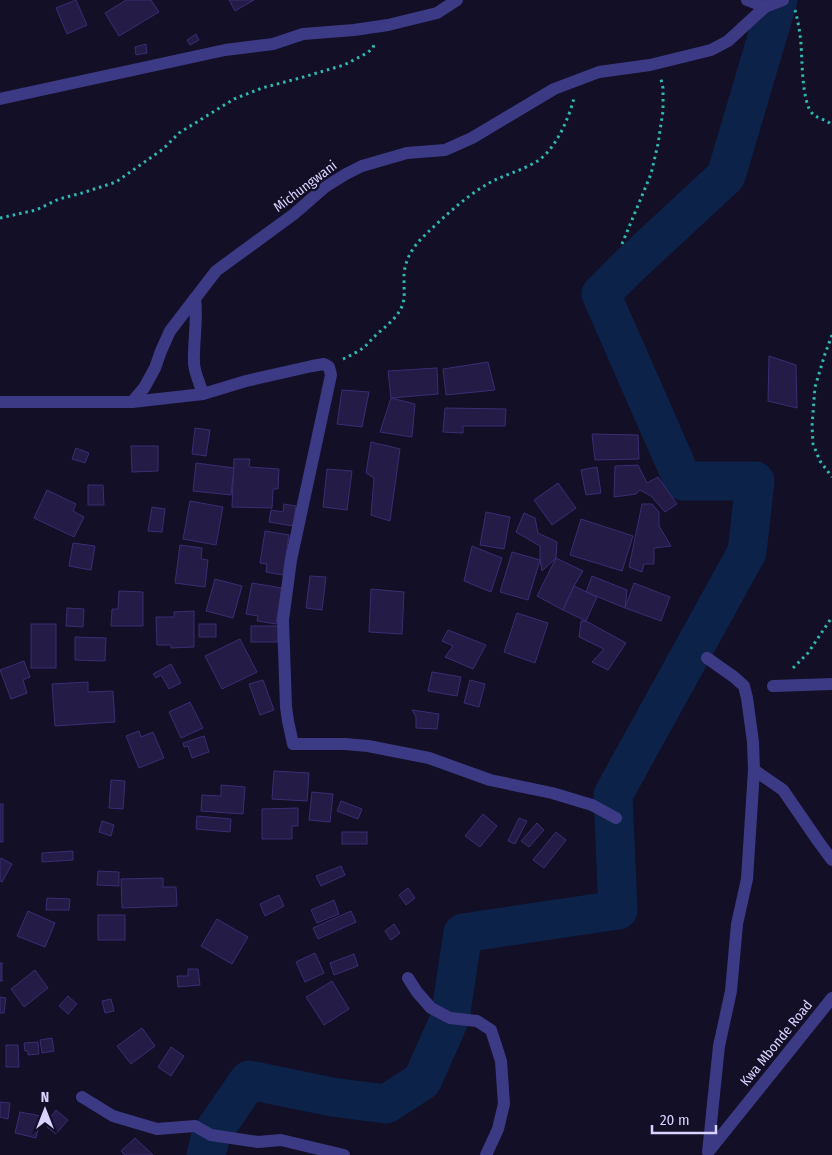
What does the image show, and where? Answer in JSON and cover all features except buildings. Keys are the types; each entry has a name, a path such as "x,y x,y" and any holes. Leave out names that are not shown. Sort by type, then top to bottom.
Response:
{"street":[{"path":"0,99 225,50 273,44 302,34 380,26 414,19 436,13 457,0"},
{"path":"747,0 765,7 783,0"},
{"name":"Michungwani","path":"132,402 144,388 156,368 170,331 216,271 294,214 325,187 362,166 407,153 445,150 472,138 554,89 599,72 650,65 711,50 728,41 765,7"},
{"path":"195,298 197,310 194,364 203,394"},
{"path":"0,402 132,402 203,394 246,381 312,366 324,364 329,367 331,375 290,560 283,620 286,707 293,744 368,746 429,758 490,780 552,793 592,805 616,818"},
{"path":"707,658 744,686 753,742 754,770 747,879 737,924 731,991 719,1046 707,1153"},
{"path":"773,686 832,684"},
{"path":"754,770 783,790 832,860"},
{"path":"408,978 431,1008 450,1018 477,1020 491,1030 501,1060 504,1104 498,1129 486,1155"},
{"name":"Kwa Mbonde Road","path":"707,1153 832,998"},
{"path":"82,1097 113,1116 157,1129 195,1126 211,1135 258,1142 281,1140 344,1155"}],"path":[{"path":"795,9 801,44 804,88 809,108 811,113 832,125"},
{"path":"0,218 36,210 59,199 116,182 163,149 179,133 234,99 262,88 344,65 367,53 372,48 380,26"},
{"path":"622,244 651,174 664,111 664,88 659,71 650,65"},
{"path":"329,367 364,348 396,318 403,305 405,293 404,268 409,254 415,245 476,191 540,159 558,139 572,106 579,81"},
{"path":"832,335 816,387 812,426 813,444 820,462 832,477"},
{"path":"773,686 808,653 832,617"}],"waterway":[{"path":"206,1155 211,1135 249,1080 332,1097 386,1104 422,1081 450,1018 463,933 618,910 613,795 747,552 755,481 683,481 601,294 726,176 778,0"}]}
